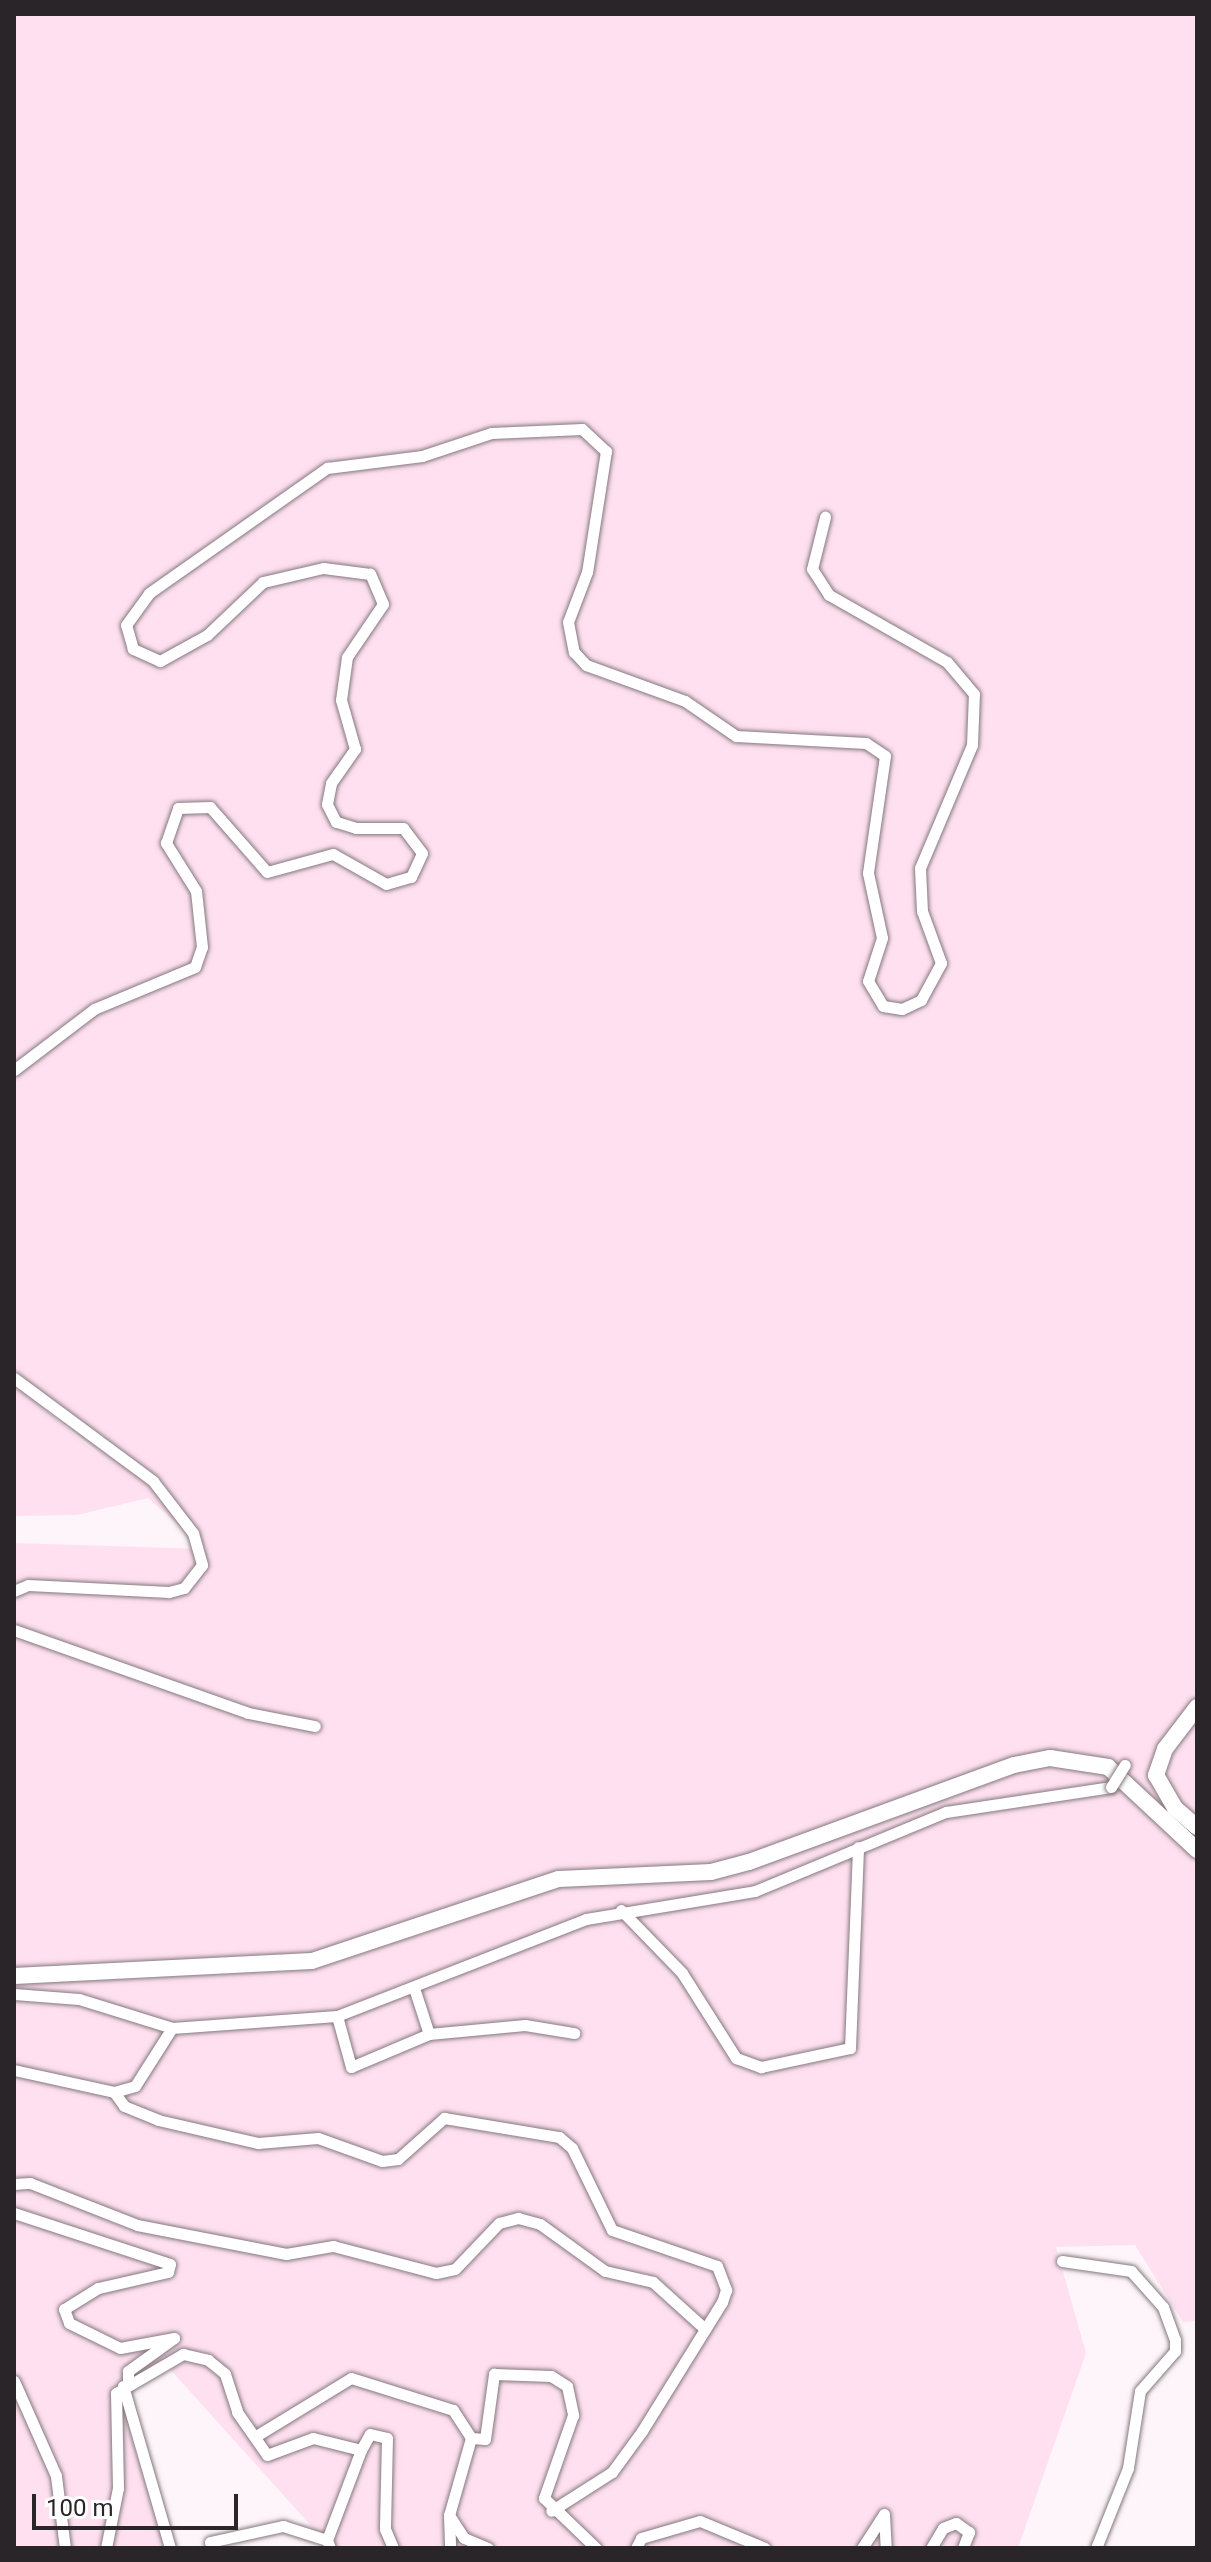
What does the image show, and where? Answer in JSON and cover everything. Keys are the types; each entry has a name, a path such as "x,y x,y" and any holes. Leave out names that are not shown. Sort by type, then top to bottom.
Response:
{"street":[{"path":"14,1070 94,1009 195,967 202,947 196,891 166,843 178,808 210,807 267,872 333,854 386,884 411,877 422,853 417,839 403,828 336,822 327,804 331,783 355,749 341,700 347,657 383,604 370,574 323,568 263,582 207,635 160,661 133,649 126,625 136,604 161,584 327,468 437,452 491,433 582,429 606,451 587,572 568,622 574,652 586,665 685,701 736,736 866,743 885,756 868,873 883,926 868,981 883,1006 902,1009 921,1000 941,963 922,911 920,868 972,745 974,694 947,662 829,595 812,569 825,517"},
{"path":"14,1378 153,1481 193,1533 202,1565 184,1588 169,1592 28,1585 14,1591"},
{"path":"14,1630 248,1713 315,1726"},
{"path":"1197,1707 1165,1749 1156,1775 1175,1808 1197,1827"},
{"path":"14,1976 312,1961 559,1879 711,1872 749,1862 1014,1765 1050,1758 1108,1767 1197,1850"},
{"path":"14,1994 79,1999 172,2028 337,2016 415,1991 621,1910 755,1891 946,1812 1111,1787 1125,1765"},
{"path":"621,1910 682,1973 747,2064 850,2048 858,1847"},
{"path":"415,1991 429,2034"},
{"path":"337,2016 351,2067 429,2034 525,2025 574,2033"},
{"path":"14,2070 114,2092 135,2086 172,2028"},
{"path":"114,2092 124,2106 158,2120 258,2143 318,2138 382,2161 398,2159 444,2118 559,2137 572,2148 612,2230 717,2266 726,2290 705,2329 612,2472 551,2511"},
{"path":"14,2184 30,2183 137,2225 286,2254 344,2248 436,2273 455,2269 499,2223 518,2218 540,2224 605,2271 653,2282 705,2329"},
{"path":"14,2213 170,2264 168,2272 98,2288 64,2309 69,2323 120,2348 174,2338 128,2371 114,2414 118,2488 106,2548"},
{"path":"1062,2261 1131,2271 1163,2307 1175,2340 1175,2351 1140,2391 1128,2468 1096,2548"},
{"path":"126,2383 183,2354 208,2360 225,2374 237,2412 267,2455 313,2438 361,2450"},
{"path":"471,2438 485,2439 494,2374 551,2376 567,2386 573,2415 545,2489 551,2511 596,2548"},
{"path":"256,2436 337,2381 355,2378 453,2410 471,2438 449,2515 450,2548"},
{"path":"14,2381 56,2476 65,2548"},
{"path":"126,2383 170,2548"},
{"path":"212,2548 210,2542 283,2526 328,2544 361,2450 370,2434 387,2438 385,2529 393,2548"},
{"path":"862,2548 884,2514 886,2548"},
{"path":"449,2515 464,2538 488,2548"},
{"path":"636,2548 641,2538 700,2521 765,2548"},
{"path":"931,2548 943,2528 956,2523 969,2532 963,2548"}],"shaded area":[{"path":"14,14 1197,14 1197,2321 1183,2322 1135,2245 1056,2247 1086,2353 1018,2548 331,2548 169,2368 154,2370 125,2394 170,2548 14,2548 14,1543 206,1549 148,1498 77,1515 14,1516 14,1384 109,1463 14,1378"}]}
